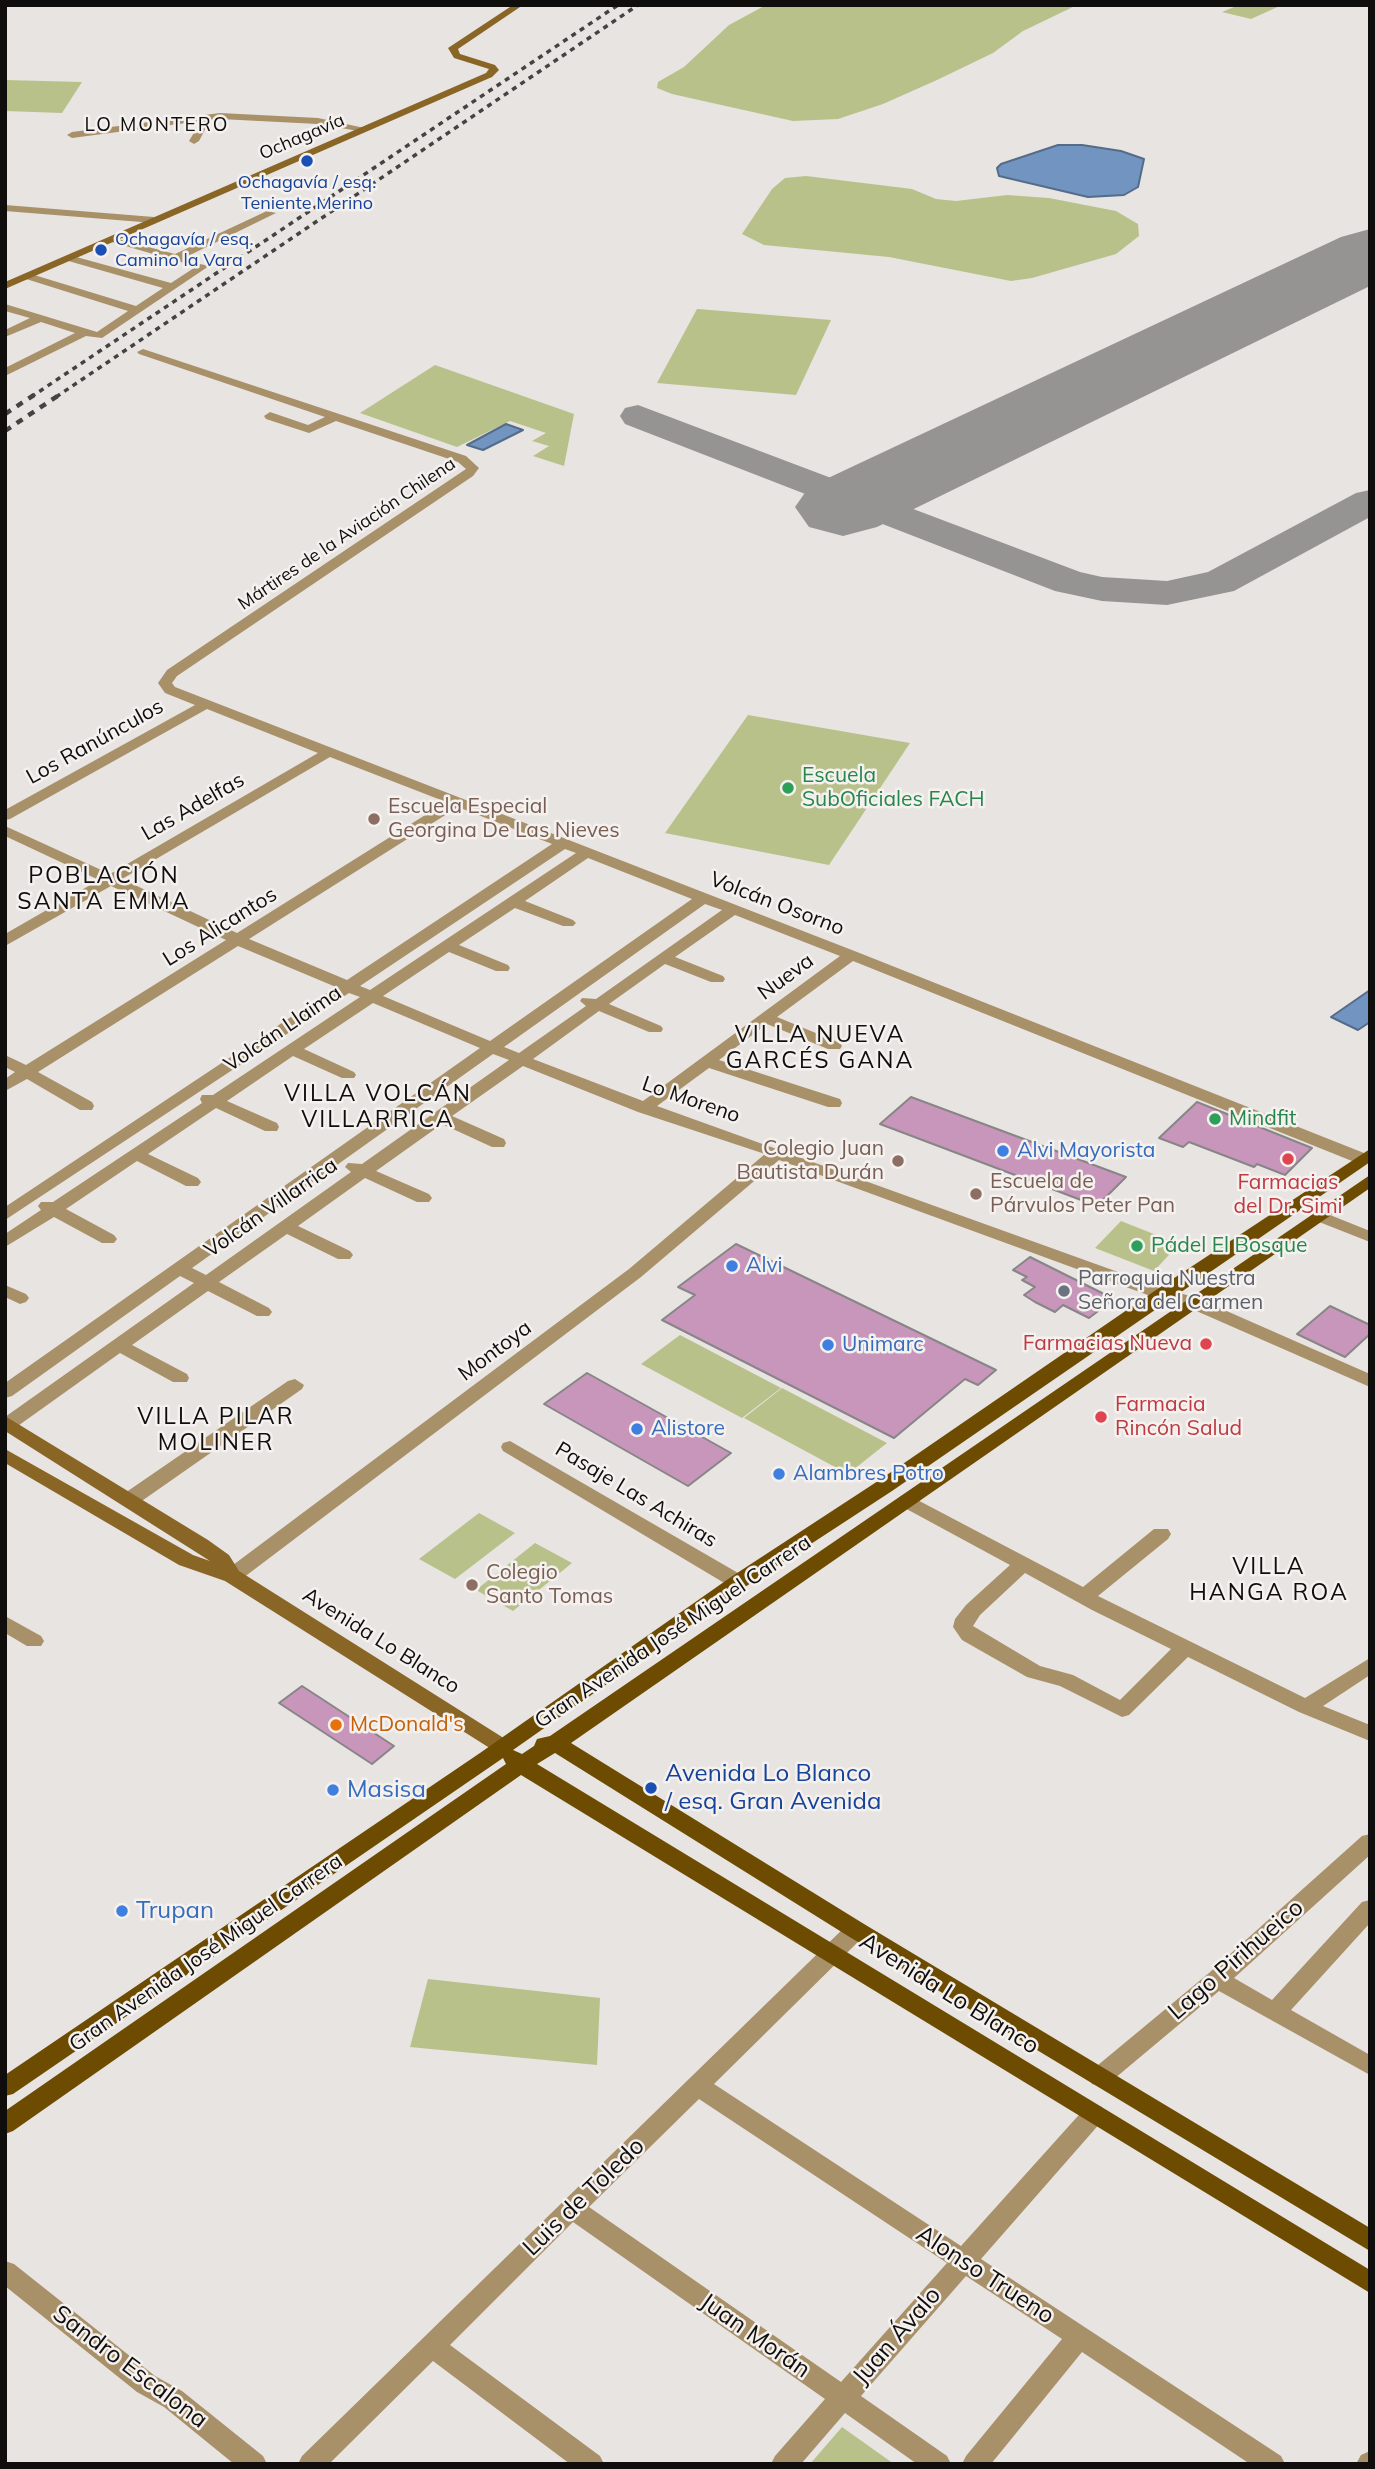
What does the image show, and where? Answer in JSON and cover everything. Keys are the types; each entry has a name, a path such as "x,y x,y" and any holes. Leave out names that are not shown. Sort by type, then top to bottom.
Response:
{"main road":[{"name":"Ochagavía","path":"5,286 491,74 494,68 461,57 453,50 519,5"},
{"name":"Gran Avenida José Miguel Carrera","path":"5,2087 503,1748 738,1583 886,1486 1162,1294 1367,1156"},
{"name":"Gran Avenida José Miguel Carrera","path":"5,2124 520,1764 555,1743 908,1501 1370,1180"},
{"name":"Avenida Lo Blanco","path":"6,1423 215,1554 232,1576"},
{"name":"Avenida Lo Blanco","path":"5,1455 186,1560 232,1576 503,1748 520,1764 1370,2283"},
{"name":"Avenida Lo Blanco","path":"555,1743 856,1930 1370,2241"},
{"path":"503,1748 555,1743"}],"street":[{"path":"72,135 204,117 307,120 364,129"},
{"path":"194,141 206,122 204,117"},
{"path":"5,208 154,220"},
{"path":"175,258 271,213"},
{"path":"5,307 98,336 204,266 110,240"},
{"path":"69,258 172,287"},
{"path":"27,276 137,310"},
{"path":"5,334 40,318"},
{"path":"5,373 85,332"},
{"name":"Mártires de la Aviación Chilena","path":"143,352 466,461 473,469 172,673 165,683 174,693"},
{"path":"295,404 270,416 309,429 335,417"},
{"name":"Volcán Osorno","path":"174,693 1367,1156"},
{"name":"Los Ranúnculos","path":"5,816 205,705"},
{"name":"Las Adelfas","path":"5,941 329,752"},
{"name":"Los Alicantos","path":"5,1086 456,802"},
{"name":"Lo Moreno","path":"5,830 238,940 520,1060 644,1108 777,1153 1162,1294 1191,1302 1370,1381"},
{"name":"Volcán Llaima","path":"5,1215 562,844"},
{"name":"Volcán Llaima","path":"5,1242 586,853"},
{"name":"Volcán Villarrica","path":"5,1392 703,898"},
{"path":"514,902 568,923"},
{"name":"Volcán Villarrica","path":"6,1423 733,909"},
{"path":"448,946 502,968"},
{"name":"Nueva","path":"644,1108 712,1064 851,955"},
{"path":"663,958 717,979"},
{"path":"569,993 655,1028"},
{"path":"771,1020 834,1046"},
{"path":"292,1050 348,1075"},
{"path":"5,1060 86,1107"},
{"path":"712,1064 834,1103"},
{"path":"189,1091 271,1127"},
{"path":"440,1117 498,1143"},
{"name":"Montoya","path":"232,1576 635,1273 777,1153"},
{"path":"136,1154 192,1182"},
{"path":"335,1159 423,1198"},
{"path":"32,1198 108,1239"},
{"path":"1320,1216 1370,1237"},
{"path":"285,1227 344,1255"},
{"path":"180,1269 263,1312"},
{"path":"118,1345 180,1378"},
{"path":"129,1500 295,1385"},
{"name":"Pasaje Las Achiras","path":"510,1447 738,1583"},
{"path":"908,1501 1084,1597 1306,1707 1370,1734"},
{"path":"1084,1597 1161,1534"},
{"path":"1024,1563 972,1610 963,1627 969,1635 1034,1672 1066,1680 1122,1710 1186,1647"},
{"path":"5,1623 34,1641"},
{"path":"1306,1707 1370,1665"},
{"name":"Lago Pirihueico","path":"1100,2077 1217,1979 1370,1842"},
{"path":"1275,2012 1370,1908"},
{"name":"Luis de Toledo","path":"311,2464 856,1930"},
{"path":"1217,1979 1370,2066"},
{"name":"Alonso Trueno","path":"698,2086 1272,2464"},
{"name":"Juan Ávalo","path":"783,2464 1094,2114"},
{"name":"Juan Morán","path":"573,2208 938,2464"},
{"name":"Sandro Escalona","path":"5,2271 146,2384 173,2399 254,2464"},
{"path":"975,2464 1079,2337"},
{"path":"432,2346 590,2464"}],"green space":[{"path":"766,5 1077,5 1023,31 993,53 937,80 883,104 838,119 793,121 672,94 657,88 658,82 684,67 729,25"},
{"path":"1239,5 1282,5 1251,19 1222,12"},
{"path":"5,80 82,82 62,113 5,111"},
{"path":"806,176 912,189 936,199 956,201 1007,195 1049,198 1116,211 1138,224 1139,236 1116,254 1032,278 1011,281 889,257 764,245 742,234 772,189 785,178"},
{"path":"697,309 831,320 796,395 657,383"},
{"path":"435,365 574,414 564,466 533,456 549,446 532,441 546,433 510,421 457,447 360,413"},
{"name":"Escuela SubOficiales FACH","path":"748,715 910,743 829,865 665,833"},
{"name":"Pádel El Bosque","path":"1121,1221 1179,1244 1154,1271 1095,1248"},
{"path":"680,1335 781,1388 742,1418 641,1364"},
{"path":"782,1388 887,1443 848,1474 744,1418"},
{"path":"479,1513 515,1533 455,1579 419,1559"},
{"path":"535,1543 572,1563 513,1611 476,1590"},
{"path":"428,1979 600,1998 597,2065 410,2047"},
{"path":"842,2427 894,2464 810,2464"}],"water":[{"path":"1058,145 1082,145 1121,151 1144,159 1138,187 1124,195 1088,197 999,176 997,168 1001,164"},
{"path":"506,424 523,430 483,450 467,445"},
{"path":"1370,990 1370,1022 1358,1030 1331,1017"}],"building":[{"name":"Alvi Mayorista","path":"911,1097 1126,1177 1097,1206 880,1124"},
{"name":"Mindfit","path":"1197,1102 1312,1148 1285,1175 1257,1164 1254,1167 1189,1142 1183,1147 1159,1138"},
{"name":"Unimarc","path":"736,1244 996,1370 978,1385 965,1379 894,1438 662,1320 695,1295 678,1287"},
{"name":"Parroquia Nuestra Señora del Carmen","path":"1030,1257 1114,1299 1089,1318 1063,1305 1055,1312 1035,1302 1024,1295 1035,1287 1022,1280 1027,1277 1013,1270"},
{"path":"1330,1306 1370,1325 1370,1334 1345,1357 1297,1334"},
{"name":"Alistore","path":"587,1373 731,1453 688,1486 544,1404"},
{"name":"McDonald's","path":"302,1686 394,1746 372,1764 279,1703"}],"taxiway":[{"path":"638,416 1069,582 1102,589 1167,593 1220,582 1370,501"}],"runway":[{"path":"843,507 1370,254"}],"railway":[{"path":"34,395 618,5"},
{"path":"56,397 638,5"},
{"path":"5,414 34,395"},
{"path":"5,431 56,397"}],"place":[{"name":"Ochagavía / esq. Teniente Merino","path":"307,161"},
{"name":"Ochagavía / esq. Camino la Vara","path":"101,250"},
{"name":"Escuela SubOficiales FACH","path":"788,788"},
{"name":"Escuela Especial Georgina De Las Nieves","path":"374,819"},
{"name":"Mindfit","path":"1215,1119"},
{"name":"Alvi Mayorista","path":"1003,1151"},
{"name":"Farmacias del Dr. Simi","path":"1288,1159"},
{"name":"Colegio Juan Bautista Durán","path":"898,1161"},
{"name":"Escuela de Párvulos Peter Pan","path":"976,1194"},
{"name":"Pádel El Bosque","path":"1137,1246"},
{"name":"Alvi","path":"732,1266"},
{"name":"Parroquia Nuestra Señora del Carmen","path":"1064,1291"},
{"name":"Farmacias Nueva","path":"1206,1344"},
{"name":"Unimarc","path":"828,1345"},
{"name":"Farmacia Rincón Salud","path":"1101,1417"},
{"name":"Alistore","path":"637,1429"},
{"name":"Alambres Potro","path":"779,1474"},
{"name":"Colegio Santo Tomas","path":"472,1585"},
{"name":"McDonald's","path":"336,1725"},
{"name":"Avenida Lo Blanco / esq. Gran Avenida","path":"651,1788"},
{"name":"Masisa","path":"333,1790"},
{"name":"Trupan","path":"122,1911"}],"district":[{"name":"LO MONTERO","path":"157,125"},
{"name":"POBLACIÓN SANTA EMMA","path":"104,889"},
{"name":"VILLA NUEVA GARCÉS GANA","path":"820,1048"},
{"name":"VILLA VOLCÁN VILLARRICA","path":"378,1107"},
{"name":"VILLA PILAR MOLINER","path":"216,1430"},
{"name":"VILLA HANGA ROA","path":"1269,1580"}]}
